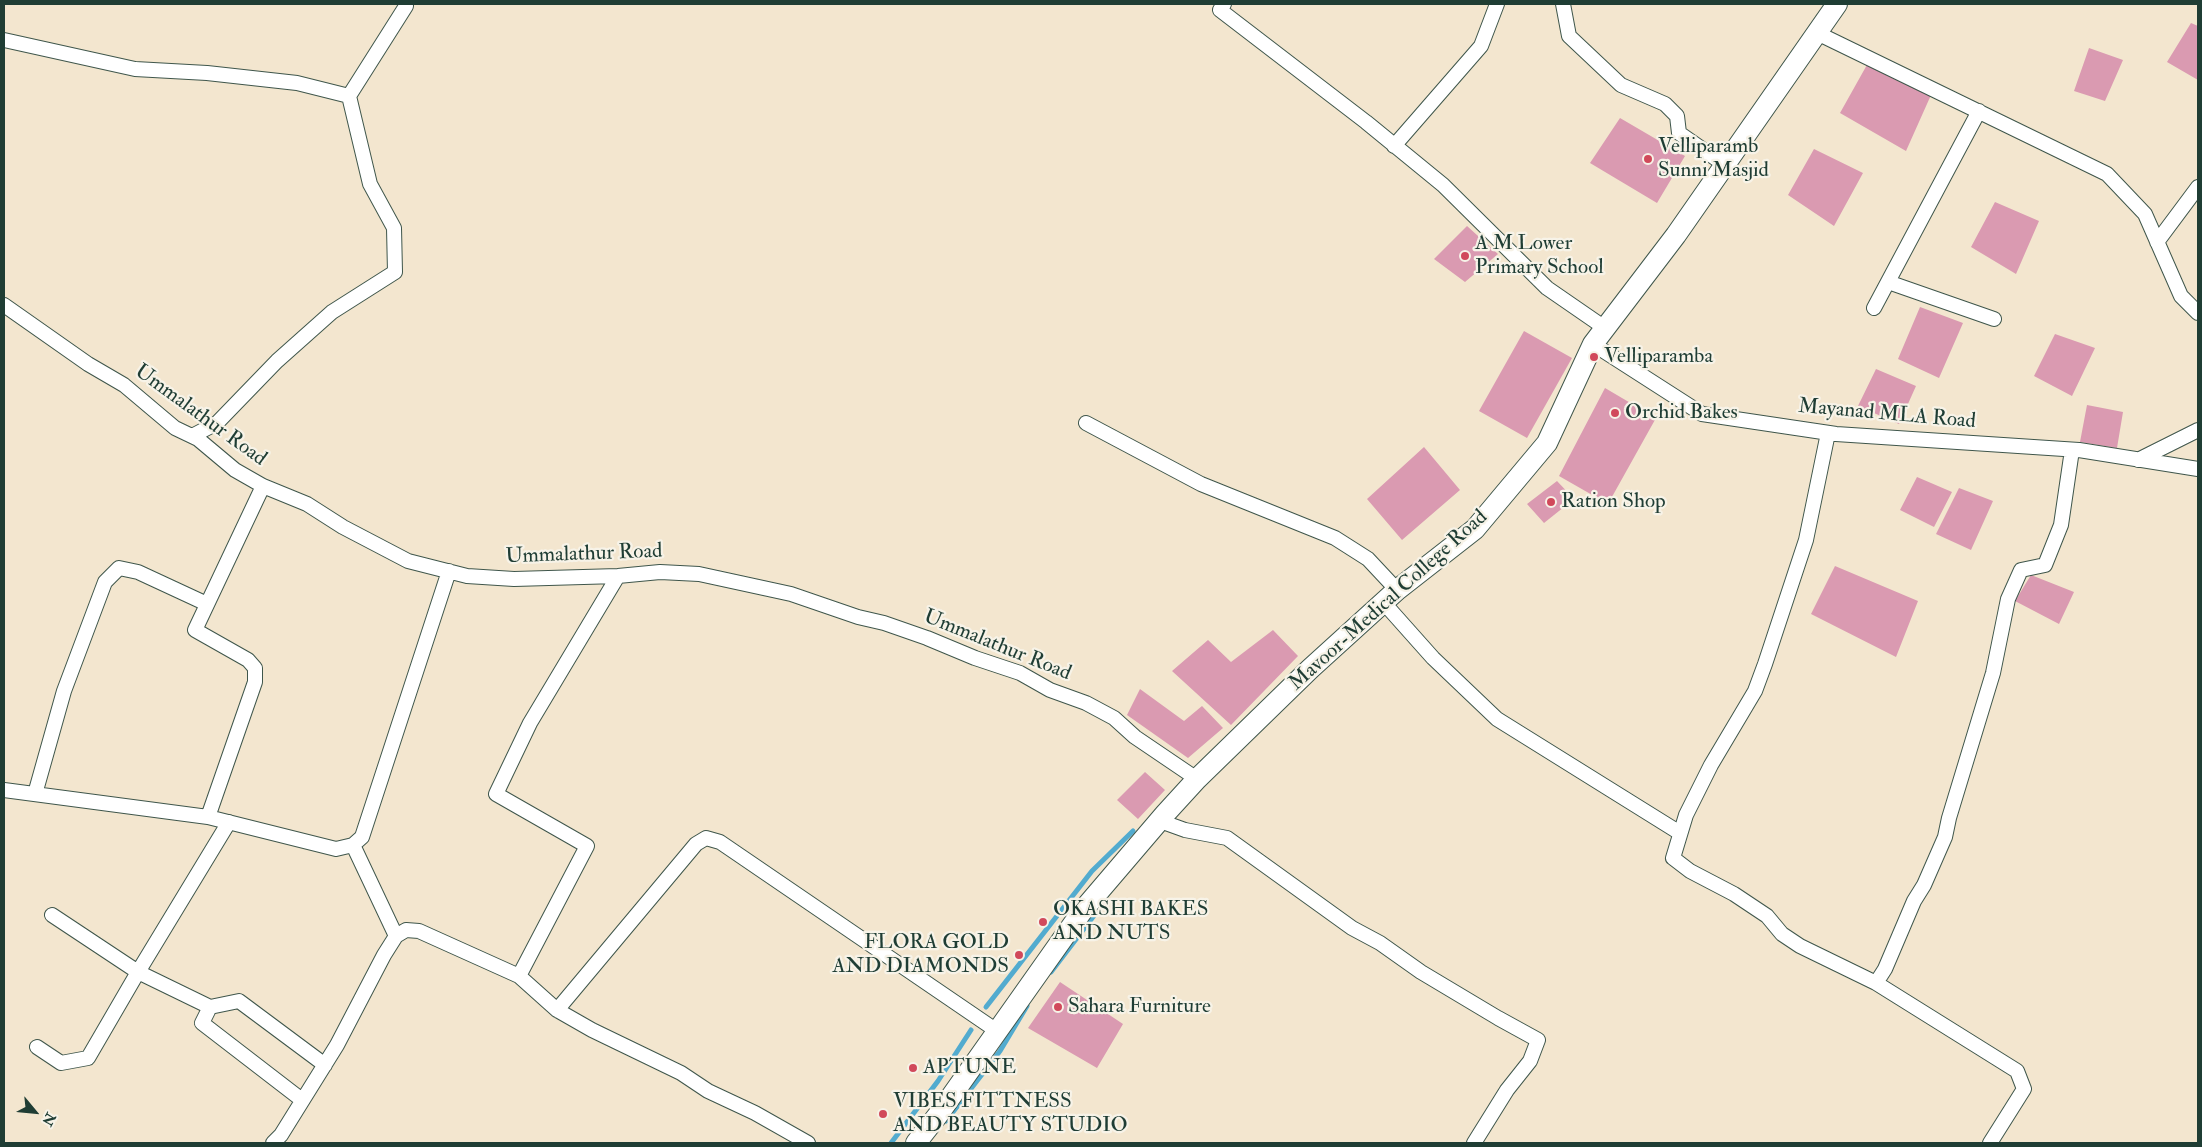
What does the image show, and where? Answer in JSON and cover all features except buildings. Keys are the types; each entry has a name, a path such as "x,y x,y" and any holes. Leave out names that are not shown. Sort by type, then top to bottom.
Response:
{"main road":[{"name":"Mavoor-Medical College Road","path":"916,1143 1083,910 1160,821 1198,779 1310,670 1390,597 1475,529 1547,444 1592,344 1676,235 1837,4"}],"street":[{"path":"1224,4 1220,10 1443,185 1547,288 1605,328"},
{"path":"1394,146 1481,46 1497,4"},
{"path":"1563,4 1569,36 1621,85 1665,104 1677,116 1679,133 1725,165"},
{"path":"192,436 217,423 277,361 332,312 395,272 394,228 370,184 349,96 406,6"},
{"path":"1817,33 2107,174 2145,214 2181,296 2198,313"},
{"path":"4,40 136,69 207,73 297,83 349,96"},
{"path":"1874,308 1979,112"},
{"path":"2157,242 2198,187"},
{"path":"1888,282 1994,319"},
{"name":"Ummalathur Road","path":"4,305 88,364 124,385 175,428 192,436 235,470 263,486 307,504 342,527 408,561 467,576 514,579 618,576 660,572 698,574 791,594 927,638 975,658 1020,673 1050,690 1086,703 1114,718 1135,737 1198,779"},
{"name":"Mayanad MLA Road","path":"1592,344 1702,414 1828,433 2072,450 2198,469"},
{"path":"1086,423 1201,484 1335,538 1368,559 1390,597 1433,658 1497,719 1680,834"},
{"path":"2138,460 2198,430"},
{"path":"1828,433 1806,540 1762,673 1742,715 1710,766 1686,816 1673,858 1690,871 1734,894 1767,916 1782,934 1800,946 1876,983 2018,1071 2024,1090 1990,1143"},
{"path":"1876,983 1885,968 1914,900 1924,886 1946,837 1993,673 2008,599 2021,570 2045,565 2061,525 2072,450"},
{"path":"208,817 255,682 255,668 248,660 195,630 263,486"},
{"path":"35,794 64,691 105,582 119,568 138,572 207,604"},
{"path":"6,793 35,794 208,817 336,849 353,845 362,837 449,571"},
{"path":"519,976 587,846 496,794 530,723 618,576"},
{"path":"1160,821 1185,830 1228,838 1352,928 1380,943 1421,972 1538,1040 1530,1061 1507,1090 1474,1143"},
{"path":"37,1047 61,1063 88,1058 229,822"},
{"path":"557,1010 696,844 706,838 720,842 997,1031"},
{"path":"353,845 396,936"},
{"path":"52,915 138,972 210,1007 239,1001 325,1065"},
{"path":"273,1143 325,1065 353,1018 384,955 396,936 406,930 419,931 519,976 557,1010 592,1030 681,1073 708,1091 755,1113 808,1143"},
{"path":"210,1007 202,1023 302,1100"}],"waterway":[{"path":"986,1007 1092,871 1133,831"},
{"path":"1051,972 1096,913"},
{"path":"946,1121 1000,1051 1027,1006"},
{"path":"891,1143 938,1081 971,1030"}],"place":[{"name":"Velliparamb Sunni Masjid","path":"1648,159"},
{"name":"A M Lower Primary School","path":"1465,256"},
{"name":"Velliparamba","path":"1594,357"},
{"name":"Orchid Bakes","path":"1615,413"},
{"name":"Ration Shop","path":"1551,502"},
{"name":"OKASHI BAKES AND NUTS","path":"1043,922"},
{"name":"FLORA GOLD AND DIAMONDS","path":"1019,955"},
{"name":"Sahara Furniture","path":"1058,1007"},
{"name":"APTUNE","path":"913,1068"},
{"name":"VIBES FITTNESS AND BEAUTY STUDIO","path":"883,1114"}]}
